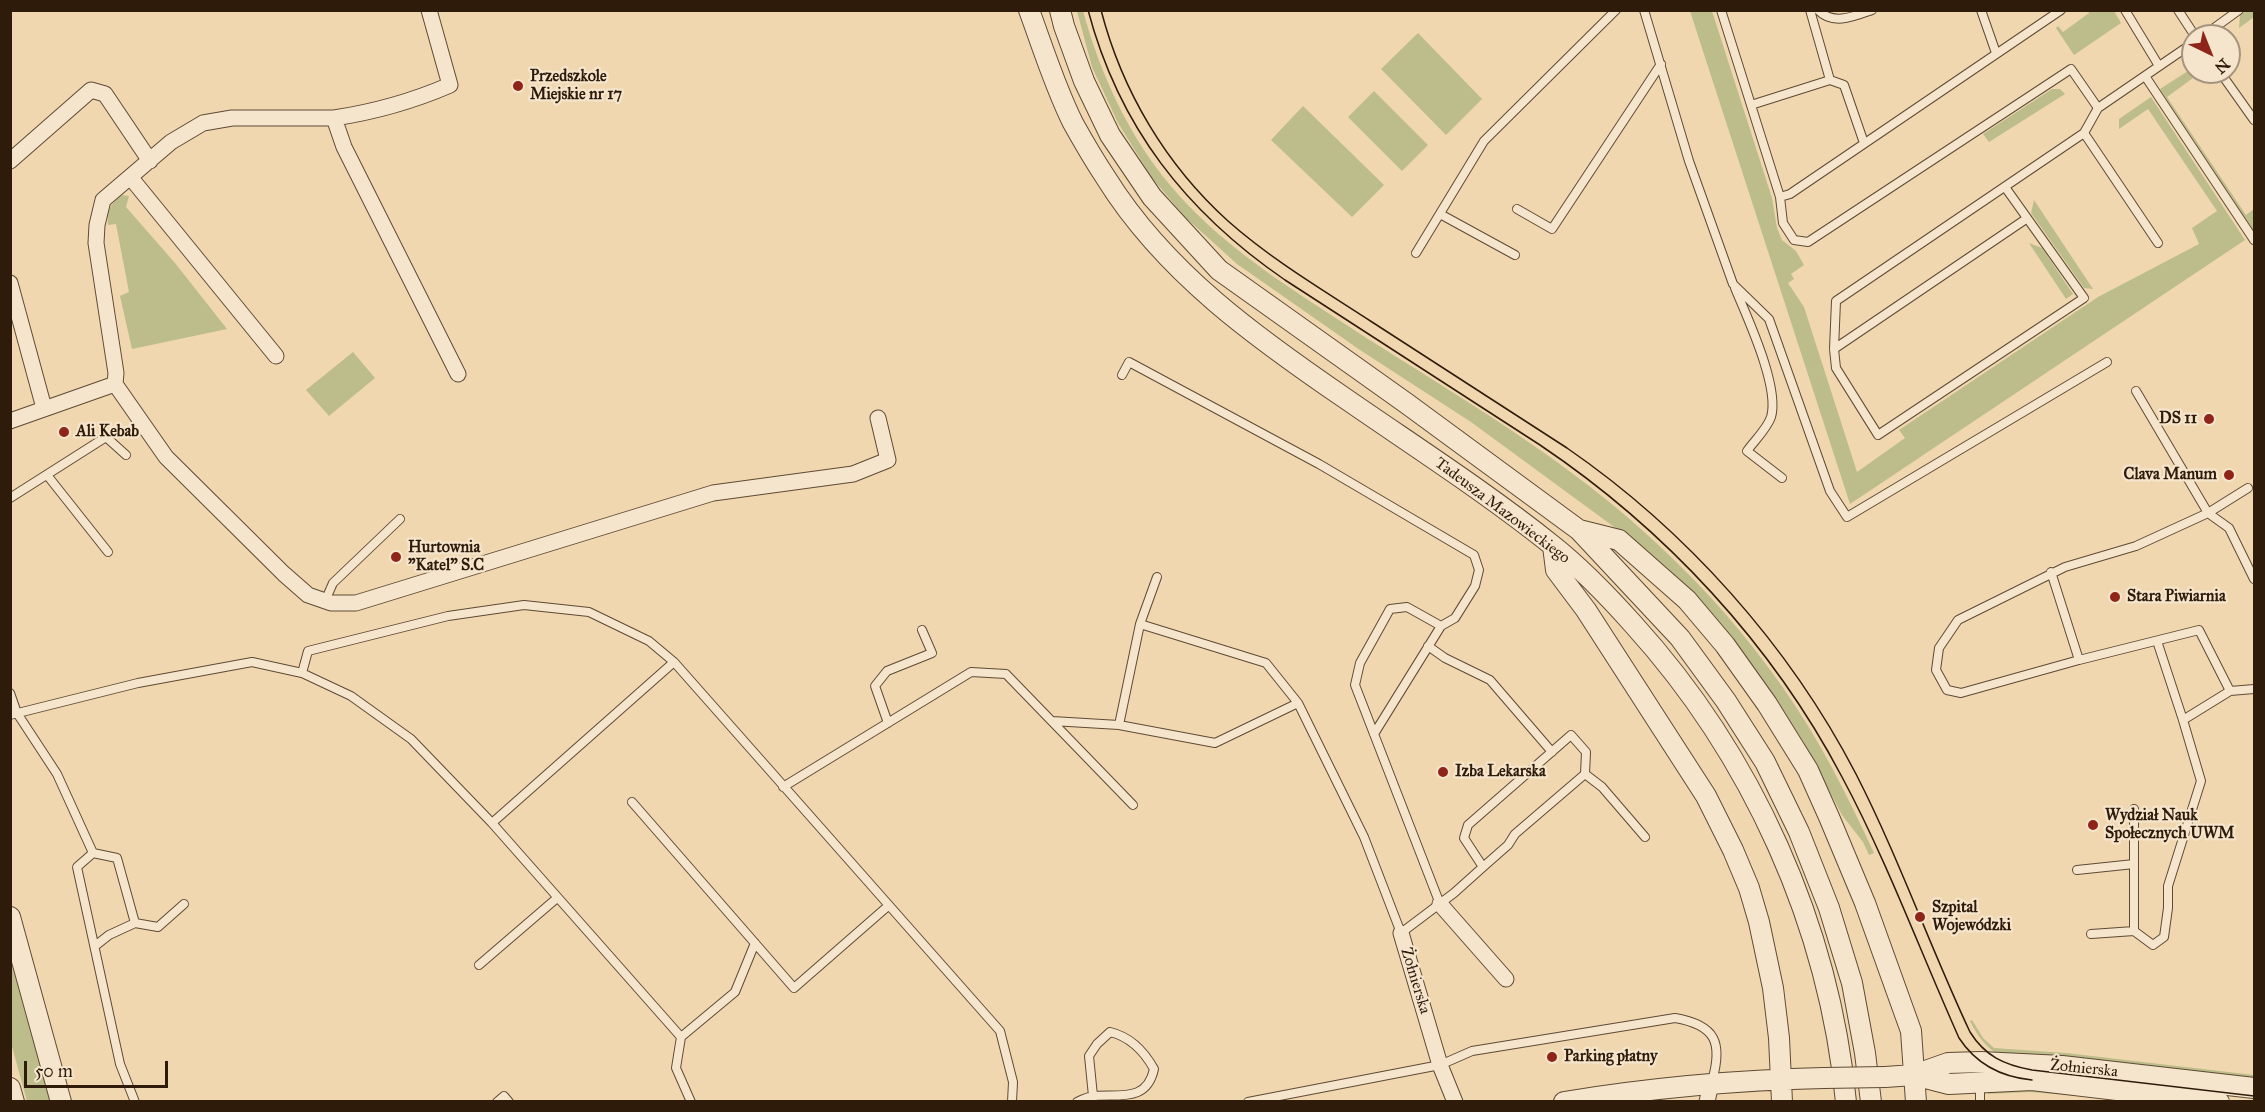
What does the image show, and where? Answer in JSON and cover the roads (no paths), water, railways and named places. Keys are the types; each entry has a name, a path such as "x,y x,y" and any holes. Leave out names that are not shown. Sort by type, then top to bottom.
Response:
{"street":[{"path":"429,10 450,85 406,102 356,115 334,118 232,118 202,123 171,142 103,200 97,225 96,243 116,373 115,384 166,457 284,574 308,595 326,601 356,603 713,493 853,474 888,460 878,418"},
{"name":"Tadeusza Mazowieckiego","path":"1029,10 1073,121 1107,180 1135,219 1191,280 1241,326 1443,465 1553,546 1609,598 1671,669 1710,722 1770,829 1794,884 1831,1005 1846,1101"},
{"name":"Tadeusza Mazowieckiego","path":"1060,10 1084,81 1110,135 1152,197 1219,270 1579,530 1680,639 1726,701 1765,762 1799,832 1829,908 1852,983 1871,1101"},
{"path":"10,161 91,90 105,94 150,161"},
{"path":"334,118 344,147 458,374"},
{"path":"130,178 276,356"},
{"path":"10,283 44,408"},
{"path":"10,421 115,384"},
{"path":"1579,530 1619,540 1687,600 1725,645 1767,704 1808,770 1864,903 1911,1031 1916,1101"},
{"path":"1553,546 1556,570 1586,610 1706,796 1749,888 1773,988 1779,1038 1782,1101"},
{"path":"1440,904 1506,979"},
{"path":"10,917 61,1101"},
{"name":"Żołnierska","path":"1401,933 1440,1065 1455,1101"},
{"name":"Żołnierska","path":"1564,1101 1709,1092 1780,1079 1914,1075 1948,1063 1981,1062 2062,1066 2254,1088"},
{"name":"Żołnierska","path":"1914,1075 1980,1092 2032,1080 2088,1090 2219,1101"},
{"path":"10,1088 14,1101"}],"lane":[{"path":"1416,253 1484,141 1616,10"},
{"path":"1644,10 1689,161 1733,284 1757,339 1773,396 1771,418 1747,451 1782,478"},
{"path":"1721,10 1780,197 1783,223 1794,240 1808,242 2071,69 2098,108"},
{"path":"1810,10 1830,80"},
{"path":"1818,10 1822,15 1844,20 1872,10"},
{"path":"1981,10 1996,54"},
{"path":"1780,197 1790,194 2061,10"},
{"path":"2125,10 2159,66"},
{"path":"2178,10 2187,24"},
{"path":"2220,24 2239,10"},
{"path":"2005,187 2084,298 1878,435 1836,368 1834,349 1836,301 2084,133 2098,108 2181,51"},
{"path":"1517,208 1552,229 1661,64"},
{"path":"2145,76 2254,240"},
{"path":"1752,105 1830,80 1844,85 1864,143"},
{"path":"2228,84 2254,120"},
{"path":"2084,133 2158,243"},
{"path":"1440,214 1515,255"},
{"path":"1834,349 2026,219"},
{"path":"1733,284 1769,319 1830,491 1847,517 2107,362"},
{"path":"1122,375 1129,362 1319,464 1474,555 1479,570 1475,586 1455,618 1441,626 1374,734"},
{"path":"2136,391 2208,513 2229,528 2254,579"},
{"path":"10,498 106,437 126,454"},
{"path":"47,475 108,552"},
{"path":"2230,691 2199,630 1961,693 1947,690 1936,670 1939,648 1958,620 2052,572 2136,546 2208,513 2248,488"},
{"path":"326,601 333,583 400,519"},
{"path":"2052,572 2079,660"},
{"path":"1119,725 1140,624 1157,577"},
{"path":"302,673 308,651 448,616 524,605 589,612 649,641 674,662 1000,1031 1013,1082 1011,1101"},
{"path":"1440,904 1355,686 1360,663 1390,609 1407,607 1441,626"},
{"path":"1140,624 1266,663 1298,703 1364,837 1401,933"},
{"path":"888,723 875,687 887,671 932,653 922,630"},
{"path":"2091,934 2134,931 2153,945 2164,937 2168,886 2201,781 2157,641"},
{"path":"1428,646 1445,658 1490,680 1552,752"},
{"path":"14,714 138,683 252,662 302,673 351,696 411,739 492,823 681,1037"},
{"path":"492,823 674,662"},
{"path":"783,787 970,672 1006,674 1133,805"},
{"path":"2183,720 2230,691 2254,689"},
{"path":"10,693 14,714 57,774 93,853"},
{"path":"1052,721 1119,725 1215,743 1298,703"},
{"path":"1483,867 1464,838 1468,825 1571,735 1586,752 1585,774 1602,788 1645,837"},
{"name":"Żołnierska","path":"1401,933 1440,904 1483,867 1508,845 1515,834 1585,774"},
{"path":"632,802 794,988 888,906"},
{"path":"2134,809 2134,931"},
{"path":"93,853 117,858 135,923"},
{"path":"93,853 77,867 120,1064 135,1101"},
{"path":"2077,870 2134,864"},
{"path":"479,965 557,898"},
{"path":"95,946 110,935 135,923 158,927 184,904"},
{"path":"691,1101 676,1068 681,1037 735,992 755,943"},
{"path":"1248,1101 1440,1065 1472,1051 1675,1018 1695,1022 1709,1033 1718,1048 1718,1060 1709,1092"},
{"path":"1077,1101 1093,1096 1128,1095 1142,1090 1152,1079 1154,1069 1148,1058 1124,1035 1110,1032 1097,1044 1089,1056 1093,1096"},
{"path":"497,1101 504,1096 508,1101"}],"tram line":[{"path":"1088,10 1101,52 1118,92 1138,129 1187,196 1217,226 1249,254 1285,280 1540,445 1586,478 1672,552 1712,593 1783,681 1814,728 1842,777 1889,874 1959,1038 1973,1055 1990,1068 2010,1076 2032,1080"},
{"path":"1101,10 1121,69 1149,125 1185,176 1228,221 1298,274 1567,448 1611,480 1653,515 1731,593 1799,680 1829,726 1856,774 1970,1032 1982,1047 2004,1062 2032,1070 2254,1096"}],"place":[{"name":"Przedszkole Miejskie nr 17","path":"518,86"},
{"name":"DS 11","path":"2209,419"},
{"name":"Ali Kebab","path":"64,432"},
{"name":"Clava Manum","path":"2229,475"},
{"name":"Hurtownia \"Katel\" S.C","path":"396,557"},
{"name":"Stara Piwiarnia","path":"2115,597"},
{"name":"Izba Lekarska","path":"1443,772"},
{"name":"Wydział Nauk Społecznych UWM","path":"2093,825"},
{"name":"Szpital Wojewódzki","path":"1920,917"},
{"name":"Parking płatny","path":"1552,1057"}]}
